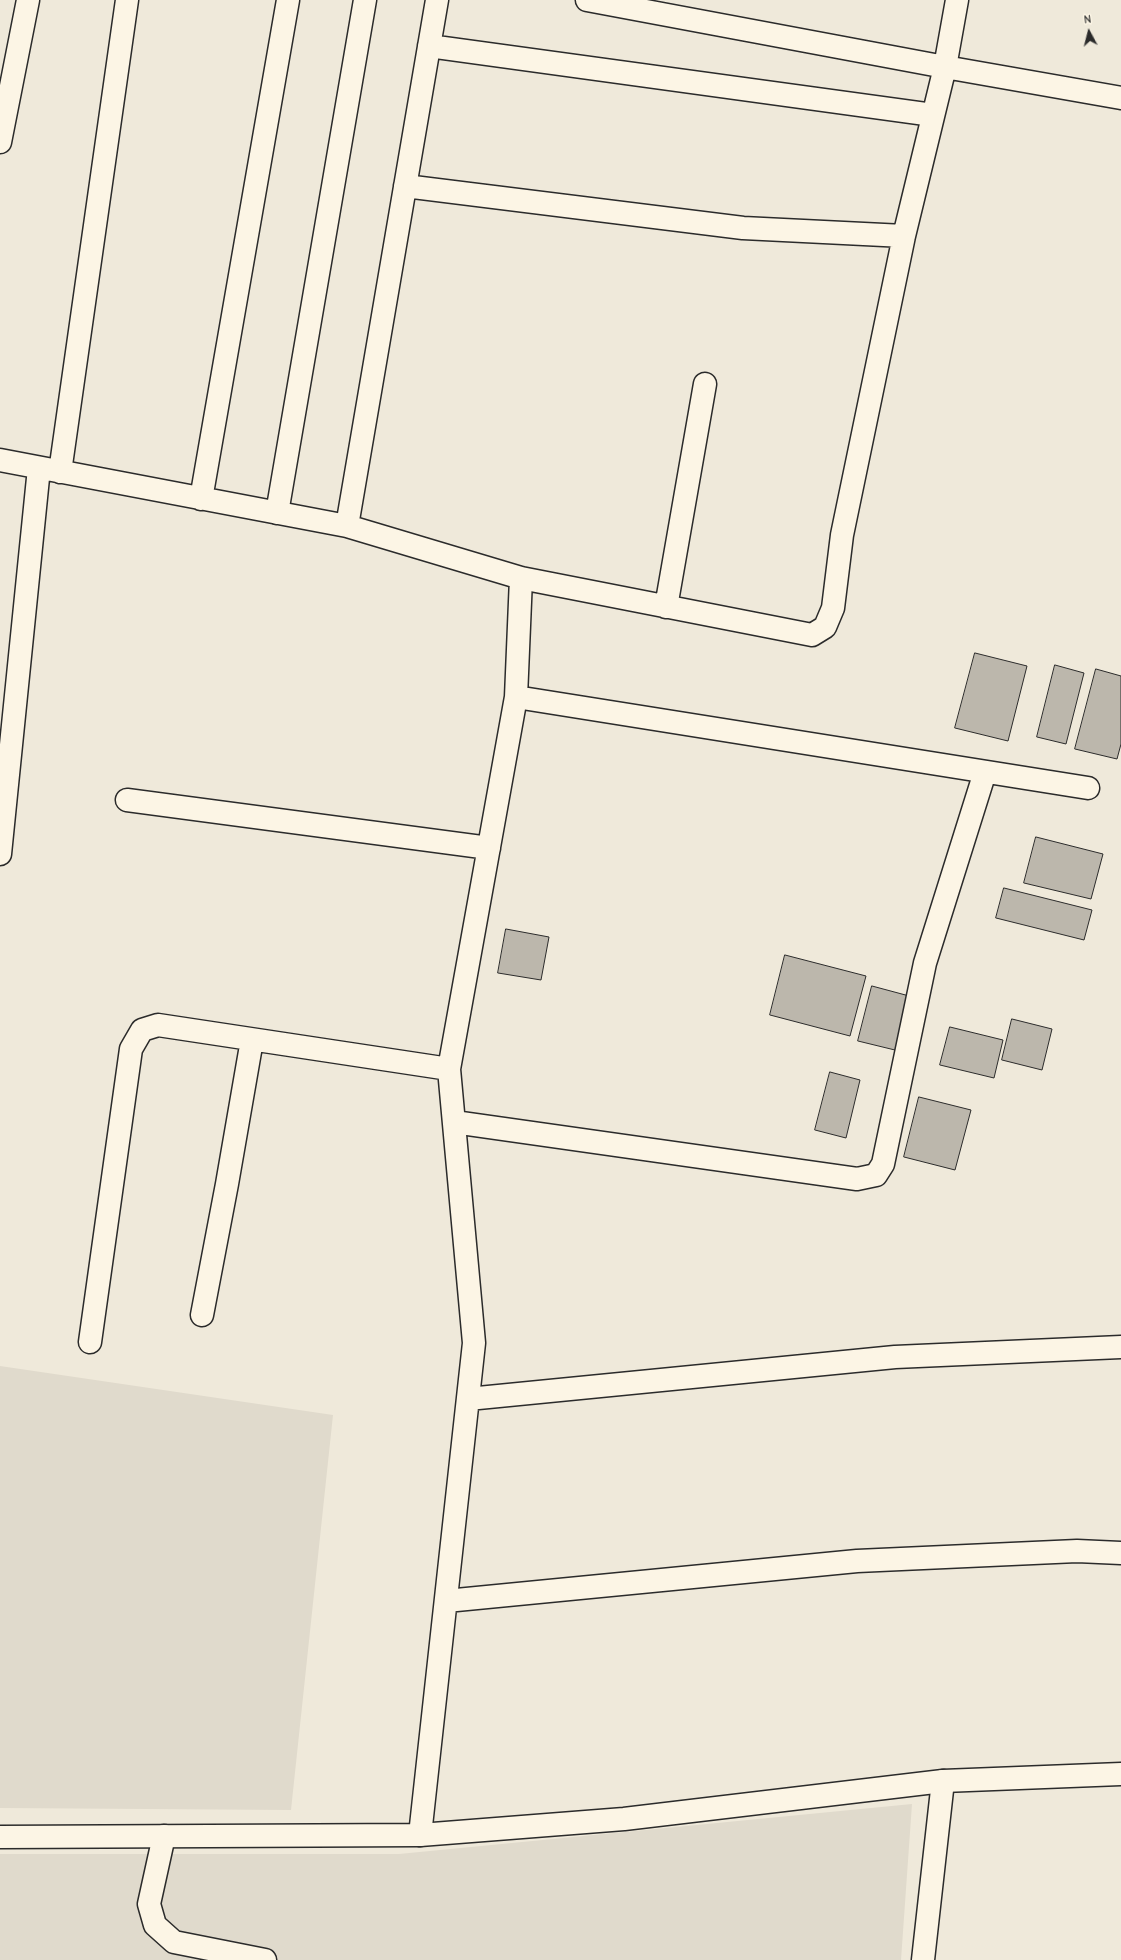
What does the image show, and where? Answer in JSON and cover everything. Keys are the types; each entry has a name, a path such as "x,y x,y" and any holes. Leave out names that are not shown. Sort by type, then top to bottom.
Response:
{"street":[{"path":"0,142 28,0"},
{"path":"0,854 49,470 127,0"},
{"path":"201,498 288,0"},
{"path":"277,513 365,0"},
{"path":"348,526 437,0"},
{"path":"586,0 945,67 1121,98"},
{"path":"0,460 348,526 521,578 812,635 825,627 833,608 842,535 904,236 945,67 957,0"},
{"path":"429,46 933,115"},
{"path":"405,186 744,228 904,236"},
{"path":"666,607 705,384"},
{"path":"420,1835 474,1343 449,1069 516,697 521,578"},
{"path":"516,697 1088,788"},
{"path":"454,1122 857,1179 876,1175 883,1164 925,963 985,772"},
{"path":"127,800 489,848"},
{"path":"90,1342 130,1050 142,1030 158,1025 449,1069"},
{"path":"202,1316 252,1040"},
{"path":"468,1399 895,1357 1121,1347"},
{"path":"446,1601 857,1561 1077,1551 1121,1554"},
{"path":"0,1837 420,1835 624,1819 943,1781 1121,1774"},
{"path":"923,1960 943,1781"},
{"path":"164,1836 149,1904 155,1925 174,1942 265,1960"}],"shaded area":[{"path":"0,1366 333,1415 291,1810 0,1808"},
{"path":"912,1804 901,1960 0,1960 0,1854 399,1854"}],"building":[{"path":"975,653 1027,666 1008,741 955,728"},
{"path":"1055,665 1084,673 1066,744 1037,737"},
{"path":"1096,669 1121,676 1121,744 1117,759 1075,749"},
{"path":"1036,837 1103,854 1091,899 1024,883"},
{"path":"1004,888 1092,910 1084,940 996,918"},
{"path":"506,929 549,937 541,980 498,973"},
{"path":"785,955 866,976 850,1036 770,1015"},
{"path":"872,986 913,997 899,1051 858,1041"},
{"path":"1012,1019 1052,1029 1042,1070 1002,1060"},
{"path":"950,1027 1003,1040 994,1078 940,1065"},
{"path":"830,1072 860,1080 846,1138 815,1130"},
{"path":"919,1097 971,1110 955,1170 904,1157"}]}
